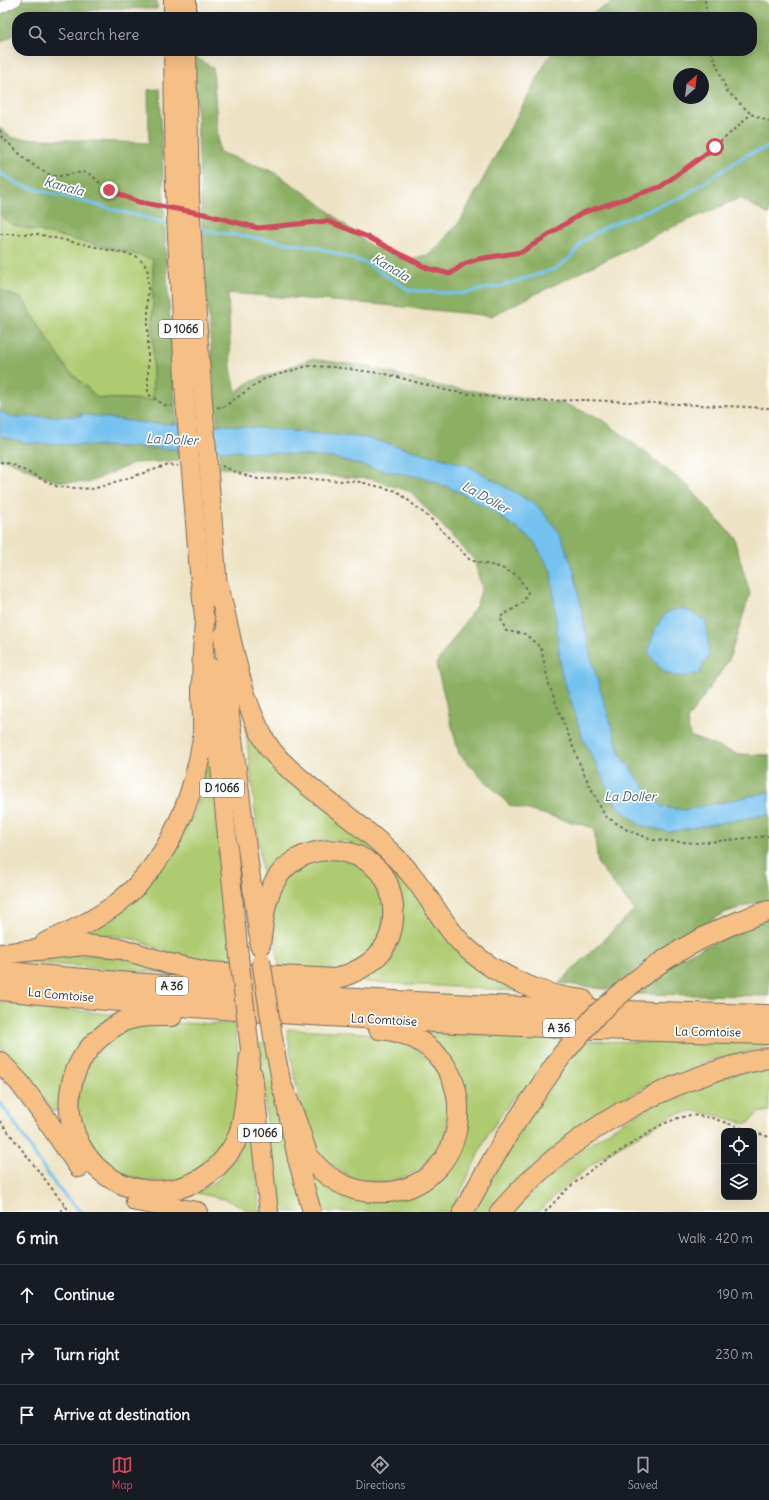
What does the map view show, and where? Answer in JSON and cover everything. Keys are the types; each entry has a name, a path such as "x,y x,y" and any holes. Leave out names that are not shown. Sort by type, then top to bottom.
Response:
{"highway":[{"path":"173,0 173,12"},
{"path":"186,0 187,12"},
{"name":"D 1066","path":"173,56 185,258 182,404 187,469 205,620 239,956 268,1212"},
{"name":"D 1066","path":"182,193 188,56"},
{"name":"D 1066","path":"185,258 209,405 214,469 218,586 230,715 260,952 282,1087 297,1160 312,1212"},
{"path":"218,586 252,715 264,740 280,761 393,855 414,878 443,920 470,952 501,973 526,986 567,998 595,1001 631,1012"},
{"path":"26,952 81,927 119,902 149,872 173,835 189,800 203,743 202,672 205,620"},
{"path":"0,954 84,945 122,949 170,964 208,972 335,979 354,974 370,964 387,944 394,922 392,901 384,878 367,862 343,851 327,850 311,852 294,860 284,868 273,883 266,906 260,952"},
{"path":"463,1212 507,1135 562,1055 597,1014 654,966 686,946 723,928 769,910"},
{"name":"La Comtoise","path":"0,972 227,991 536,1008 769,1015"},
{"name":"La Comtoise","path":"0,990 205,1008 349,1018 540,1028 769,1034"},
{"path":"205,1008 185,1016 139,1017 125,1021 103,1034 90,1047 79,1064 72,1082 69,1099 70,1117 75,1138 90,1161 111,1180 132,1189 161,1192 187,1186 213,1171 224,1160 236,1140 242,1120 250,1052"},
{"path":"282,1087 309,1157 336,1182 364,1192 381,1193 408,1187 421,1181 433,1172 449,1150 457,1130 459,1114 458,1098 448,1070 434,1053 416,1040 389,1030 363,1027 349,1018"},
{"path":"500,1212 519,1190 556,1157 607,1121 655,1095 705,1074 769,1058"},
{"path":"0,1062 19,1082 75,1162 91,1179 108,1191 126,1200 197,1212"}],"street":[{"path":"0,8 16,0"}],"path":[{"path":"705,0 707,12"},
{"path":"713,56 728,91 751,114 769,122"},
{"path":"204,214 258,228 327,221 368,237 427,268 450,274 464,264 478,259 522,252 582,213 660,187 715,147 751,114"},
{"path":"0,130 1,136 6,141 46,173 54,176 66,176 80,172 89,174 102,185 128,199 164,207"},
{"path":"0,234 37,234 136,256 144,263 148,272 148,394 164,405 182,404"},
{"path":"209,405 222,408 264,379 307,366 334,367 386,374 449,391 499,398 544,401 585,400 769,408"},
{"path":"0,462 11,464 58,487 93,489 169,466 187,469"},
{"path":"214,469 225,466 238,473 258,479 293,478 360,482 397,491 432,520 470,560 499,566 517,575 528,592 523,603 500,617 506,631 525,634 541,648 550,685 564,724 583,772 605,816 629,831 653,840 698,843 769,836"},
{"path":"545,1212 565,1191 592,1169 661,1125 678,1118 691,1116 712,1118 741,1128"},
{"path":"0,1121 70,1212"},
{"path":"757,1133 769,1137"},
{"path":"60,1212 64,1205"}],"green space":[{"path":"0,0 157,0 157,9 101,8 86,12 12,12 12,36 0,43"},
{"path":"617,0 760,0 769,5 769,215 740,198 677,225 491,316 384,305 228,293 231,368 236,392 247,383 311,359 365,366 439,386 565,404 602,419 689,487 734,538 750,594 729,660 687,720 690,736 737,754 769,755 769,899 726,912 666,945 612,990 559,983 634,910 598,864 594,828 509,805 459,754 436,664 476,606 482,588 474,560 411,492 371,479 221,468 204,261 194,56 213,68 219,152 272,171 314,199 371,246 407,260 431,254 461,220 549,56 757,56 757,12 594,12"},
{"path":"160,89 166,260 179,461 134,463 88,483 56,481 6,460 0,460 0,289 23,300 67,369 98,398 153,400 153,259 10,224 0,213 0,128 12,138 149,143 148,90"},
{"path":"0,213 10,224 153,258 153,400 98,398 67,369 23,300 0,289"},
{"path":"245,724 268,758 345,823 524,991 351,981 381,968 396,948 403,924 402,901 372,854 346,841 314,840 289,851 273,870 264,888"},
{"path":"210,744 233,963 188,959 158,949 139,940 108,935 77,936 175,849 196,809"},
{"path":"331,855 367,870 379,884 385,898 386,912 384,927 379,940 371,952 360,962 346,968 322,970 279,966 272,920 276,893 288,872"},
{"path":"769,918 769,996 631,994 677,959"},
{"path":"66,954 120,957 193,975 20,962"},
{"path":"0,1002 117,1015 97,1027 80,1044 70,1062 64,1081 60,1111 52,1111 22,1068 0,1048"},
{"path":"158,1023 234,1024 241,1084 239,1108 234,1127 217,1155 200,1171 182,1178 163,1181 145,1180 127,1175 111,1167 98,1154 87,1139 80,1121 77,1103 78,1089 84,1072 93,1056 104,1043 131,1026"},
{"path":"287,1029 351,1032 384,1036 399,1040 412,1046 422,1054 440,1073 445,1088 449,1113 445,1136 434,1155 418,1170 398,1179 376,1182 354,1177 332,1164 315,1146 312,1139 300,1102"},
{"path":"415,1030 565,1040 519,1099 514,1096 487,1136 451,1212 324,1212 310,1164 406,1196 467,1116"},
{"path":"584,1041 769,1043 769,1047 708,1061 644,1087 590,1120 541,1158 492,1212 474,1212 499,1167 526,1124"},
{"path":"268,1043 309,1212 276,1212 259,1044"},
{"path":"769,1066 769,1111 758,1113 748,1124 694,1111 673,1115 602,1157 571,1181 538,1212 513,1212 558,1169 607,1132 634,1116 661,1101 690,1089 725,1077"},
{"path":"251,1116 260,1212 250,1211 237,1204 217,1197 196,1193 219,1179 238,1152"}],"water":[{"name":"La Doller","path":"0,411 11,417 82,416 80,414 144,423 227,425 367,438 467,465 537,505 560,533 574,571 592,662 620,753 637,778 662,807 685,810 769,792 769,814 669,832 640,825 617,806 583,739 561,671 551,571 533,540 492,511 460,492 425,478 372,468 334,458 276,453 28,443 0,436"},
{"path":"683,608 706,621 709,654 699,674 674,676 663,671 648,651 656,627 667,612"}],"waterway":[{"name":"Kanala","path":"197,229 315,247 366,263 409,290 460,294 500,286 555,269 571,257 583,241 605,227 682,197 748,154 769,147"},
{"name":"Kanala","path":"0,173 20,185 170,224"},
{"path":"0,1103 58,1188 82,1212"}],"route":[{"path":"109,190 138,202 204,214 258,228 327,221 368,237 427,268 450,274 464,264 478,259 522,252 535,245 582,213 626,197 660,187 715,147"}]}
